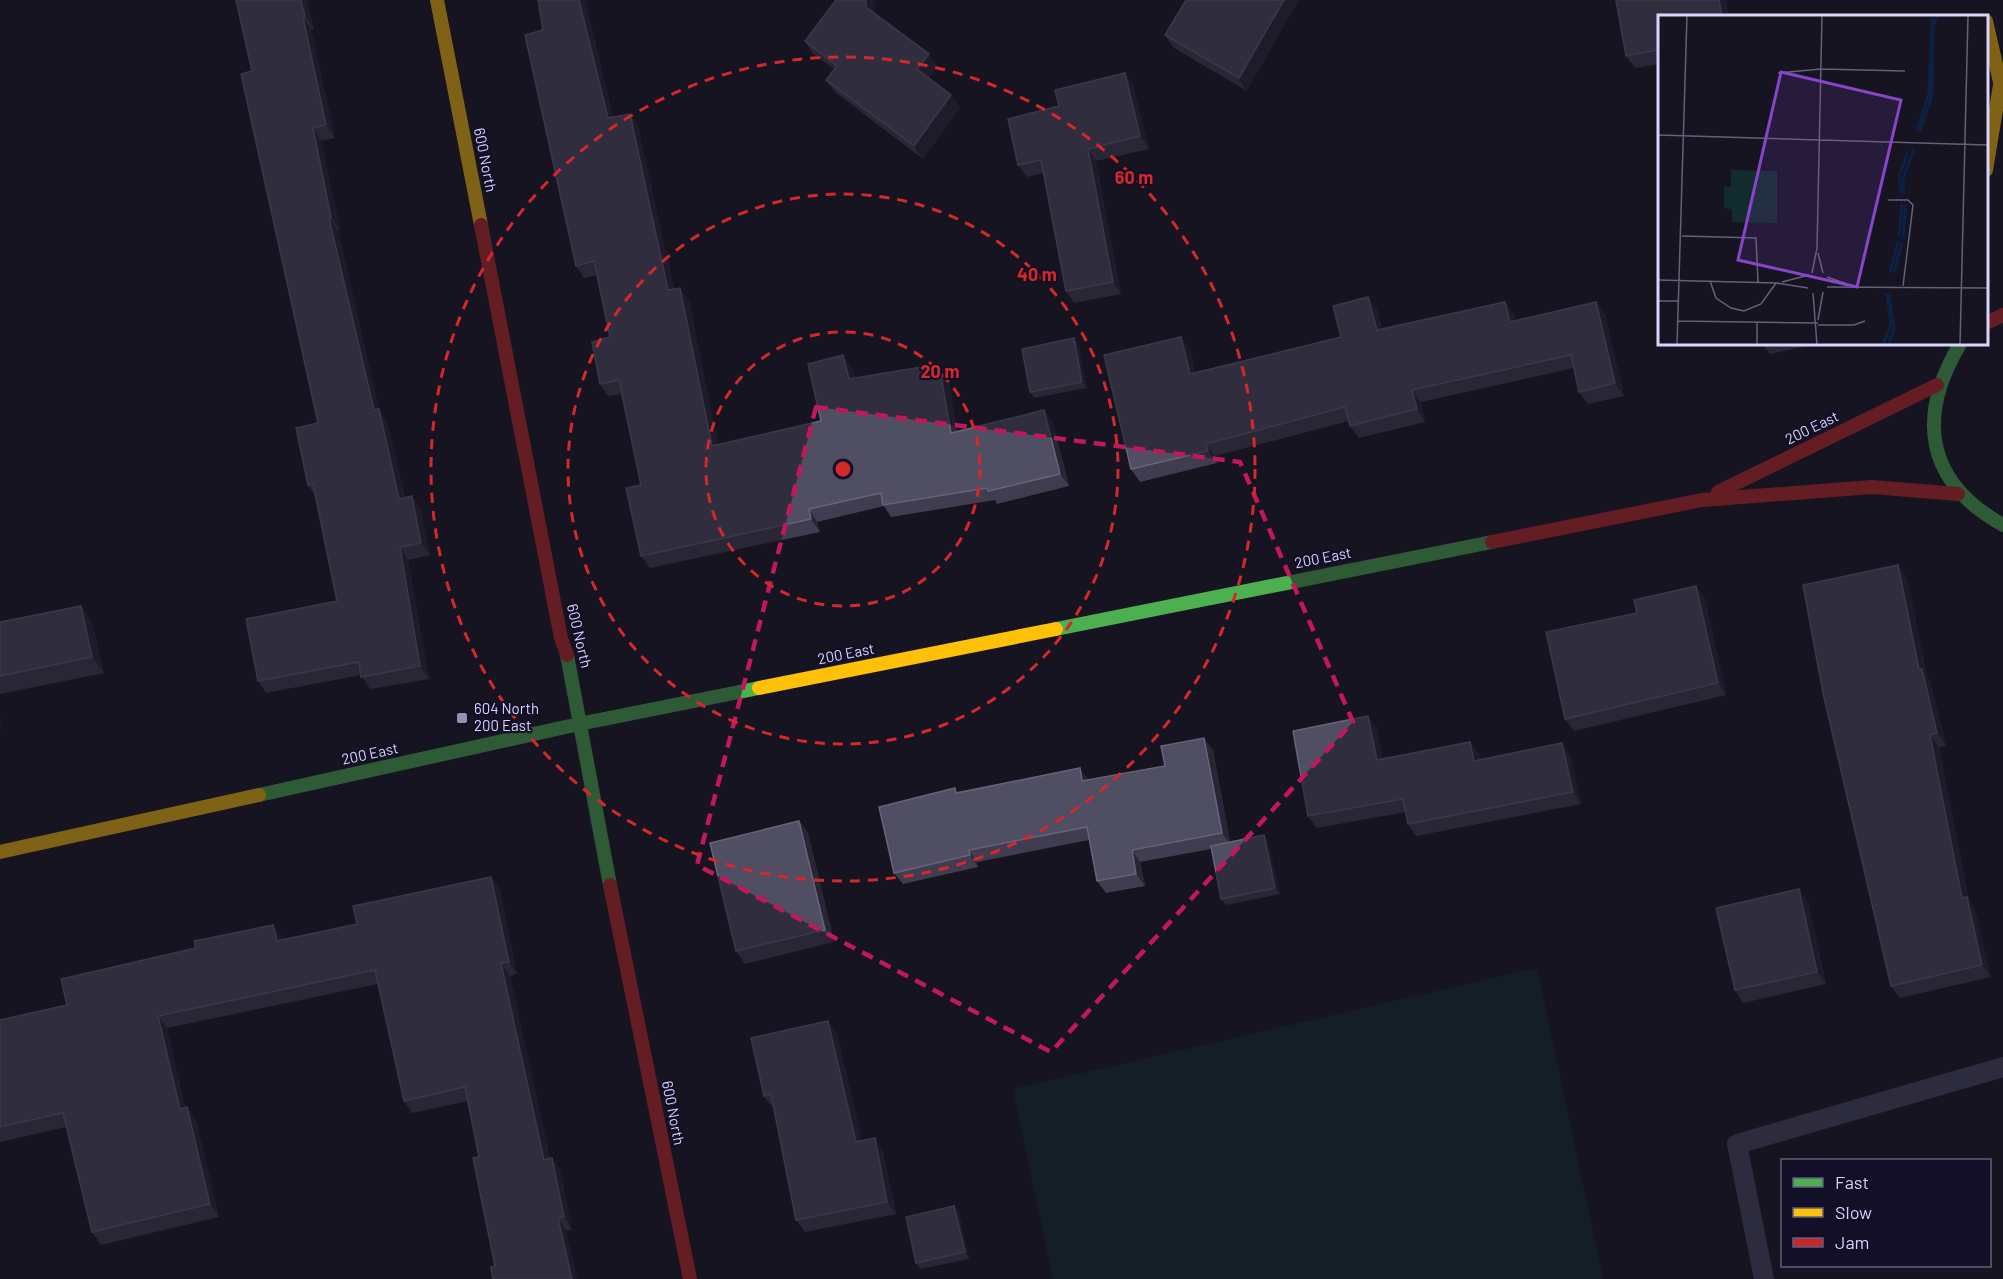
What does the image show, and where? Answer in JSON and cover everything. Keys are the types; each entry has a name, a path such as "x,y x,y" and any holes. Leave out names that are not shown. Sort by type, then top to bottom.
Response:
{"main road":[{"name":"600 North","path":"437,0 690,1279"},
{"path":"1988,28 2002,90 1988,160"},
{"path":"1988,322 2003,315"},
{"path":"1959,345 1937,386 1932,424 1939,461 1958,494 2000,530"},
{"name":"200 East","path":"1702,500 1937,386"},
{"name":"200 East","path":"0,852 579,724 1702,500 1872,487 1958,494"}],"lane":[{"path":"1764,1279 1737,1144 2003,1067"}],"highlighted area":[{"path":"816,407 1240,462 1353,722 1051,1052 697,865"}],"green space":[{"path":"1537,968 1603,1279 1053,1279 1013,1089"}],"building":[{"path":"236,0 301,0 326,125 313,128 331,217 329,218 374,410 379,409 399,499 412,496 421,543 400,547 420,666 361,677 359,662 258,681 246,619 337,601 313,484 308,485 296,428 318,423 241,74 252,71"},
{"path":"538,0 579,0 608,118 630,114 668,290 680,288 712,446 821,421 808,364 843,355 849,379 939,364 951,433 1044,410 1060,474 988,491 987,488 883,505 881,493 809,509 811,519 641,556 626,488 641,485 619,380 600,384 592,342 610,337 594,261 576,266 525,35 543,30"},
{"path":"836,0 866,0 866,7 929,54 917,69 951,95 914,146 826,80 837,66 805,41"},
{"path":"1186,0 1284,0 1239,78 1165,35"},
{"path":"1616,0 1719,0 1722,15 1658,15 1658,50 1626,56"},
{"path":"1125,73 1140,136 1088,149 1113,282 1066,291 1041,160 1018,165 1008,119 1059,106 1055,90"},
{"path":"1368,297 1377,330 1505,302 1510,322 1596,302 1615,383 1579,392 1571,355 1412,390 1417,409 1350,426 1345,407 1206,444 1208,451 1131,469 1104,355 1181,337 1190,374 1341,337 1333,306"},
{"path":"1074,338 1082,382 1030,392 1022,349"},
{"path":"1898,565 1919,669 1922,669 1937,733 1930,735 1962,898 1967,897 1982,965 1891,986 1823,693 1803,585"},
{"path":"1696,586 1718,683 1565,719 1546,632 1637,613 1634,600"},
{"path":"81,606 92,657 0,676 0,622"},
{"path":"1368,716 1377,760 1470,742 1474,761 1562,743 1573,792 1408,824 1403,799 1308,816 1293,731"},
{"path":"1204,738 1222,833 1132,850 1136,874 1097,881 1087,827 969,850 970,855 894,873 879,807 955,788 956,793 1080,768 1082,781 1165,766 1161,746"},
{"path":"799,821 825,930 736,951 710,843"},
{"path":"1264,835 1275,888 1221,899 1211,846"},
{"path":"491,877 509,962 501,963 544,1160 552,1158 564,1217 558,1218 572,1279 493,1279 491,1267 495,1266 473,1158 479,1157 465,1087 404,1101 375,970 158,1016 180,1109 187,1107 210,1204 92,1232 63,1113 0,1127 0,1020 67,1005 61,979 196,948 194,941 273,925 277,941 357,924 353,906"},
{"path":"1799,889 1817,972 1735,990 1716,908"},
{"path":"828,1021 856,1142 875,1138 887,1202 796,1220 771,1094 764,1096 751,1038"},
{"path":"954,1206 965,1252 916,1263 906,1217"}],"traffic: fast":[{"path":"1959,345 1946,371 1937,397 1934,422 1936,446 1944,468 1958,489 1977,508 2003,525"},
{"path":"1056,629 1492,542"},
{"path":"567,655 610,885"},
{"path":"259,795 579,724 759,688"}],"traffic: slow":[{"path":"437,0 481,225"},
{"path":"1988,30 2003,95"},
{"path":"1988,158 2000,85"},
{"path":"759,688 1056,629"},
{"path":"0,852 259,795"}],"traffic: jam":[{"path":"481,225 561,638 567,655"},
{"path":"1988,322 2003,315"},
{"path":"1718,492 1937,385"},
{"path":"1492,542 1702,500 1872,487 1958,494"},
{"path":"610,885 690,1279"}],"place":[{"name":"604 North 200 East","path":"462,718"}]}
